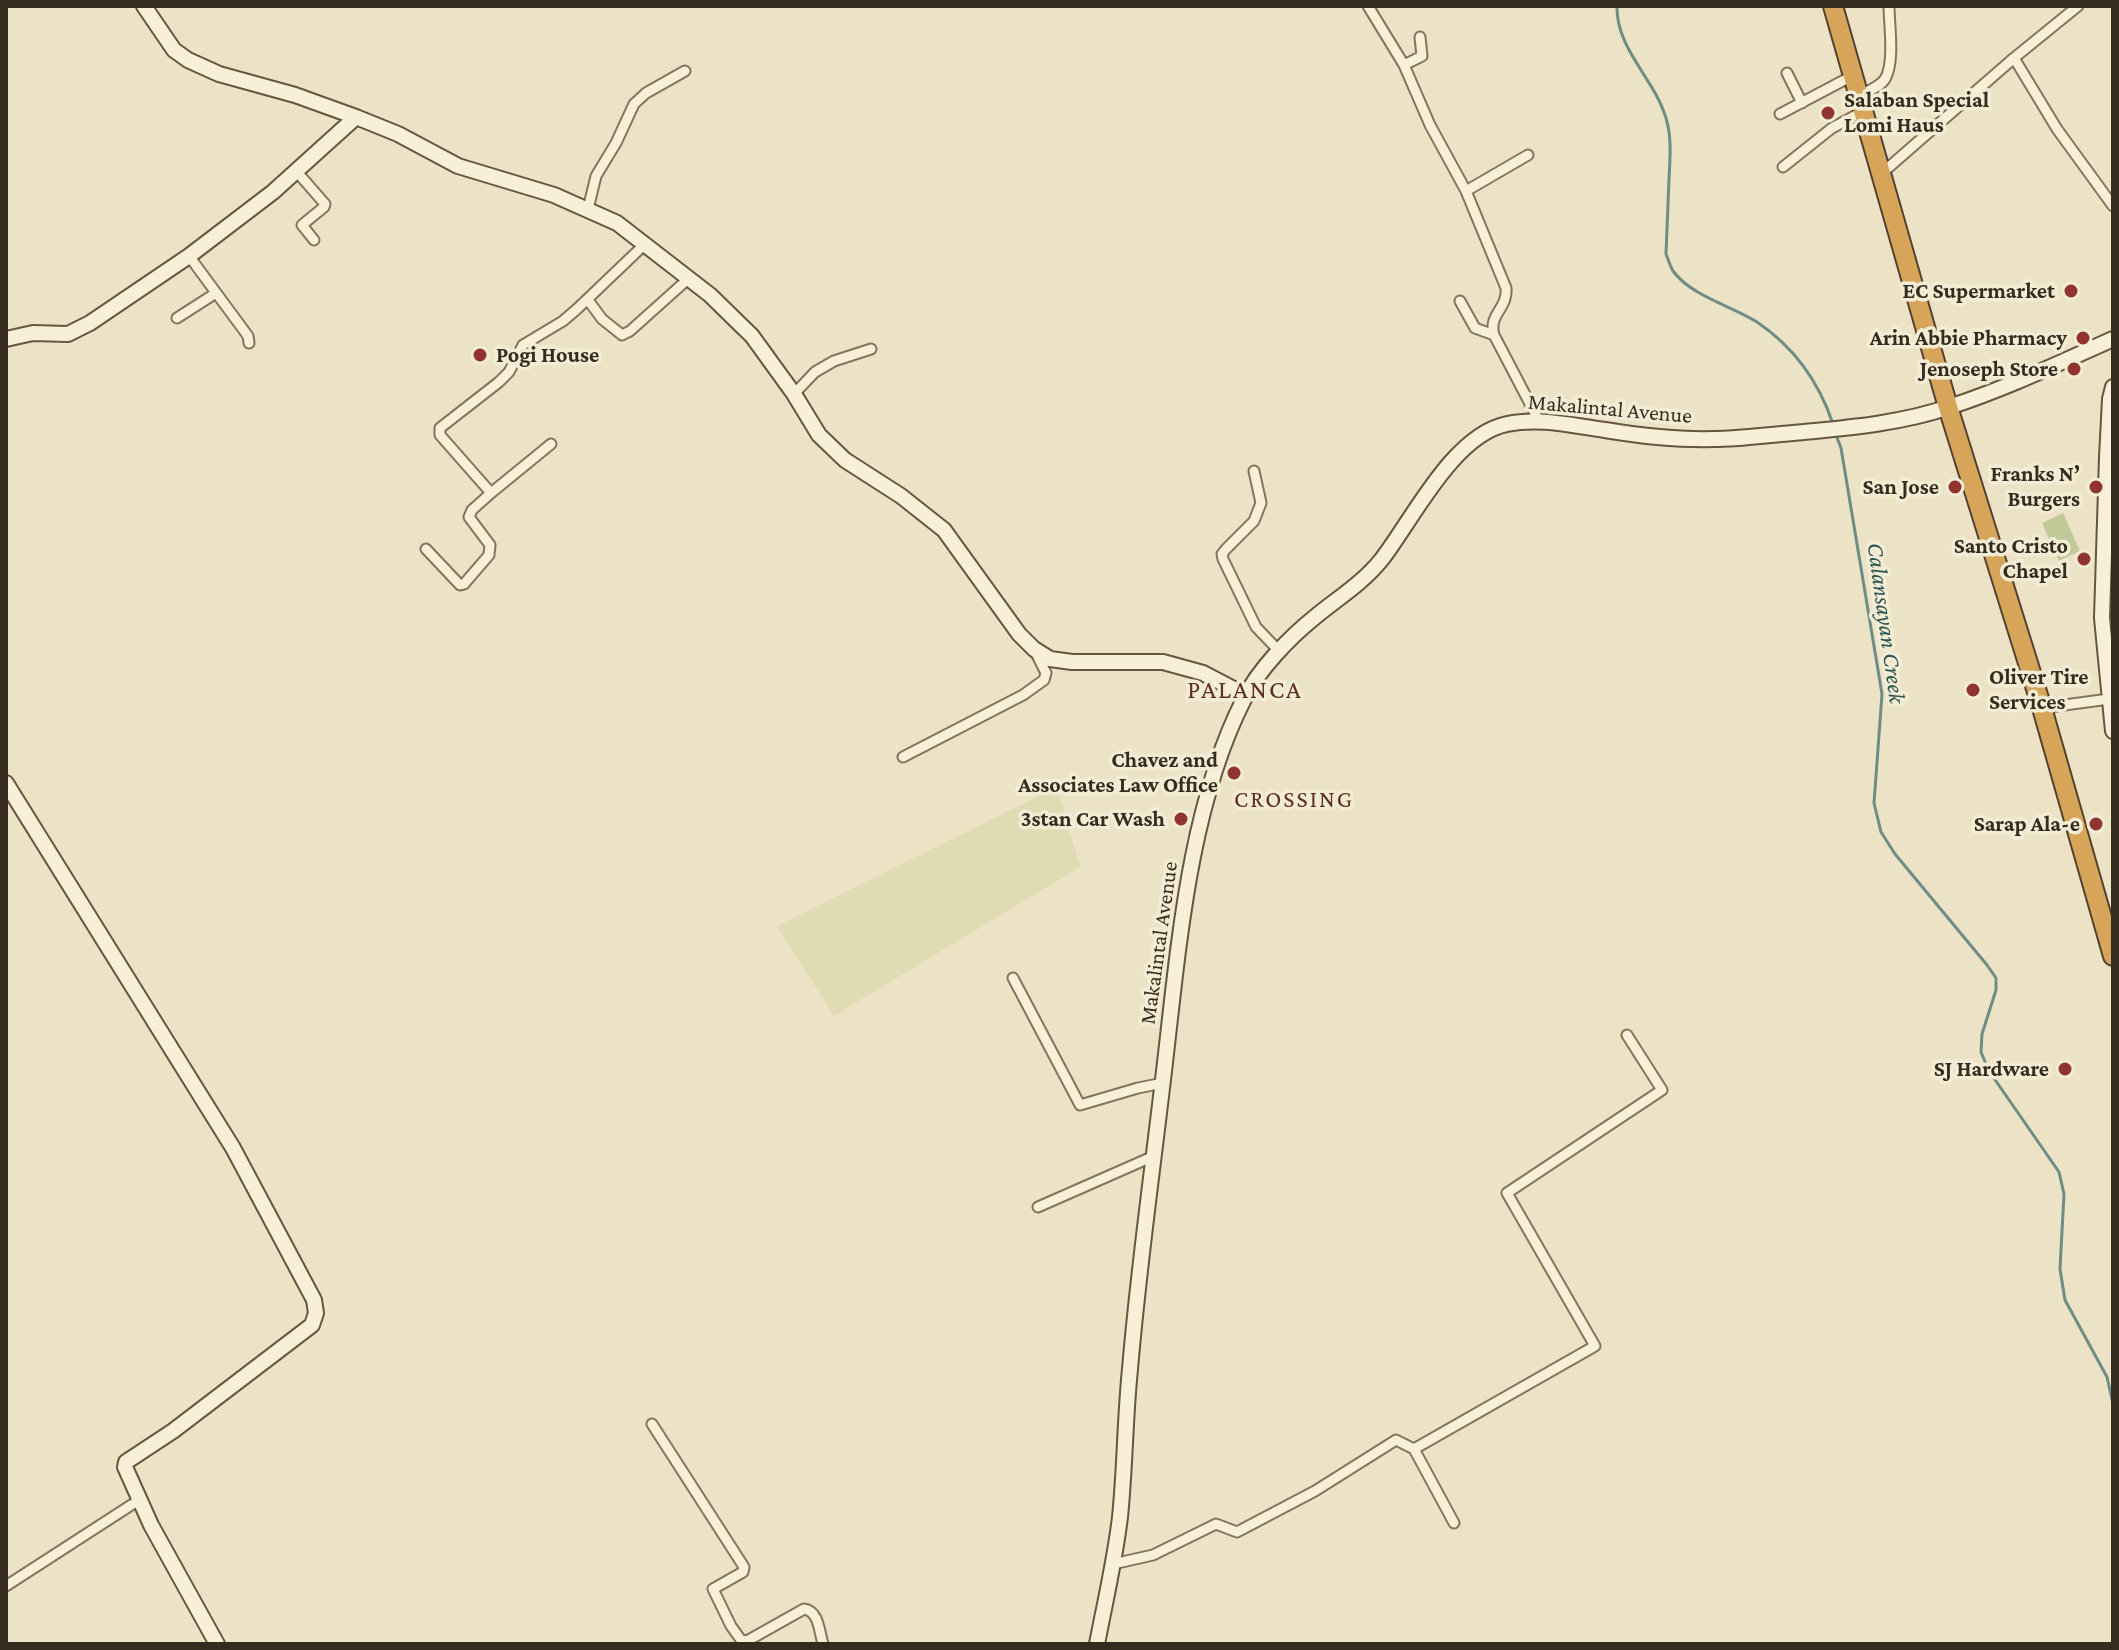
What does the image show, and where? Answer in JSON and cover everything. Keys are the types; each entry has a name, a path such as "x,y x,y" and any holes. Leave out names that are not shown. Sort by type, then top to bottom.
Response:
{"highway":[{"path":"1833,6 1948,407 2042,708 2113,956"}],"street":[{"path":"144,6 174,50 188,60 219,74 295,95 356,117 398,134 458,166 554,195 617,223 710,295 752,336 819,435 845,460 901,496 944,530 1019,634 1034,649 1050,659 1072,662 1163,662 1203,673 1245,695"},
{"path":"1368,6 1404,65 1430,125 1466,191 1506,288 1507,297 1491,326 1539,421"},
{"path":"1783,167 1884,82 1890,55 1889,6"},
{"path":"1881,174 2078,6"},
{"path":"1404,65 1422,56 1420,37"},
{"path":"2014,58 2057,129 2113,206"},
{"path":"588,209 596,176 634,104 646,93 685,71"},
{"path":"1787,73 1802,103"},
{"path":"1780,114 1852,76"},
{"path":"6,339 33,333 68,334 90,323 189,256 297,172 356,117"},
{"path":"1466,191 1528,155"},
{"path":"297,172 324,201 324,207 302,225 314,240"},
{"path":"491,493 440,435 440,428 509,372 519,348 563,321 645,244"},
{"path":"189,256 248,336 249,343"},
{"path":"588,300 602,319 622,335 688,279"},
{"path":"177,318 216,293"},
{"path":"1460,301 1475,328 1494,335"},
{"name":"Makalintal Avenue","path":"1097,1644 1120,1517 1130,1368 1178,951 1207,798 1245,695 1311,619 1352,590 1381,560 1436,479 1480,435 1504,424 1539,421 1634,435 1717,439 1906,419 2005,386 2113,339"},
{"path":"794,394 815,372 834,361 871,349"},
{"path":"2113,387 2110,399 2108,528 2102,618 2113,731"},
{"path":"426,549 456,582 464,584 491,550 469,517 472,510 551,444"},
{"path":"1254,471 1261,503 1254,521 1222,554 1256,627 1280,652"},
{"path":"903,757 1023,695 1044,680 1046,673 1034,649"},
{"path":"2042,708 2109,699"},
{"path":"6,783 11,804 233,1148 314,1300 316,1313 312,1325 173,1431 126,1462 125,1467 151,1525 217,1644"},
{"path":"1013,978 1080,1105 1163,1083"},
{"path":"1414,1449 1595,1346 1507,1193 1662,1090 1627,1035"},
{"path":"1038,1207 1154,1156"},
{"path":"652,1424 744,1567 743,1572 713,1589 741,1640 747,1641 804,1609 814,1613 823,1644"},
{"path":"1113,1564 1153,1555 1216,1524 1237,1532 1315,1491 1396,1440 1414,1449 1454,1523"},
{"path":"6,1586 139,1500"}],"shaded area":[{"path":"1057,787 1080,867 834,1016 777,926"}],"green space":[{"path":"2063,513 2080,551 2059,561 2042,523"}],"waterway":[{"name":"Calansayan Creek","path":"1617,6 1623,36 1660,103 1668,126 1670,156 1666,254 1672,269 1690,287 1757,322 1783,343 1813,380 1833,424"},
{"name":"Calansayan Creek","path":"1836,435 1841,448 1882,694 1874,803 1881,832 1895,854 1996,978 1996,990 1982,1034 1981,1052 1989,1071 2059,1172 2064,1194 2060,1269 2065,1300 2107,1377 2113,1404"}],"place":[{"name":"Salaban Special Lomi Haus","path":"1828,113"},
{"name":"EC Supermarket","path":"2071,291"},
{"name":"Arin Abbie Pharmacy","path":"2083,338"},
{"name":"Pogi House","path":"480,355"},
{"name":"Jenoseph Store","path":"2074,369"},
{"name":"San Jose","path":"1955,487"},
{"name":"Franks N’ Burgers","path":"2096,487"},
{"name":"Santo Cristo Chapel","path":"2084,559"},
{"name":"Oliver Tire Services","path":"1973,690"},
{"name":"Chavez and Associates Law Office","path":"1234,773"},
{"name":"3stan Car Wash","path":"1181,819"},
{"name":"Sarap Ala-e","path":"2096,824"},
{"name":"SJ Hardware","path":"2065,1069"}],"district":[{"name":"PALANCA","path":"1245,690"},
{"name":"CROSSING","path":"1294,800"}]}
